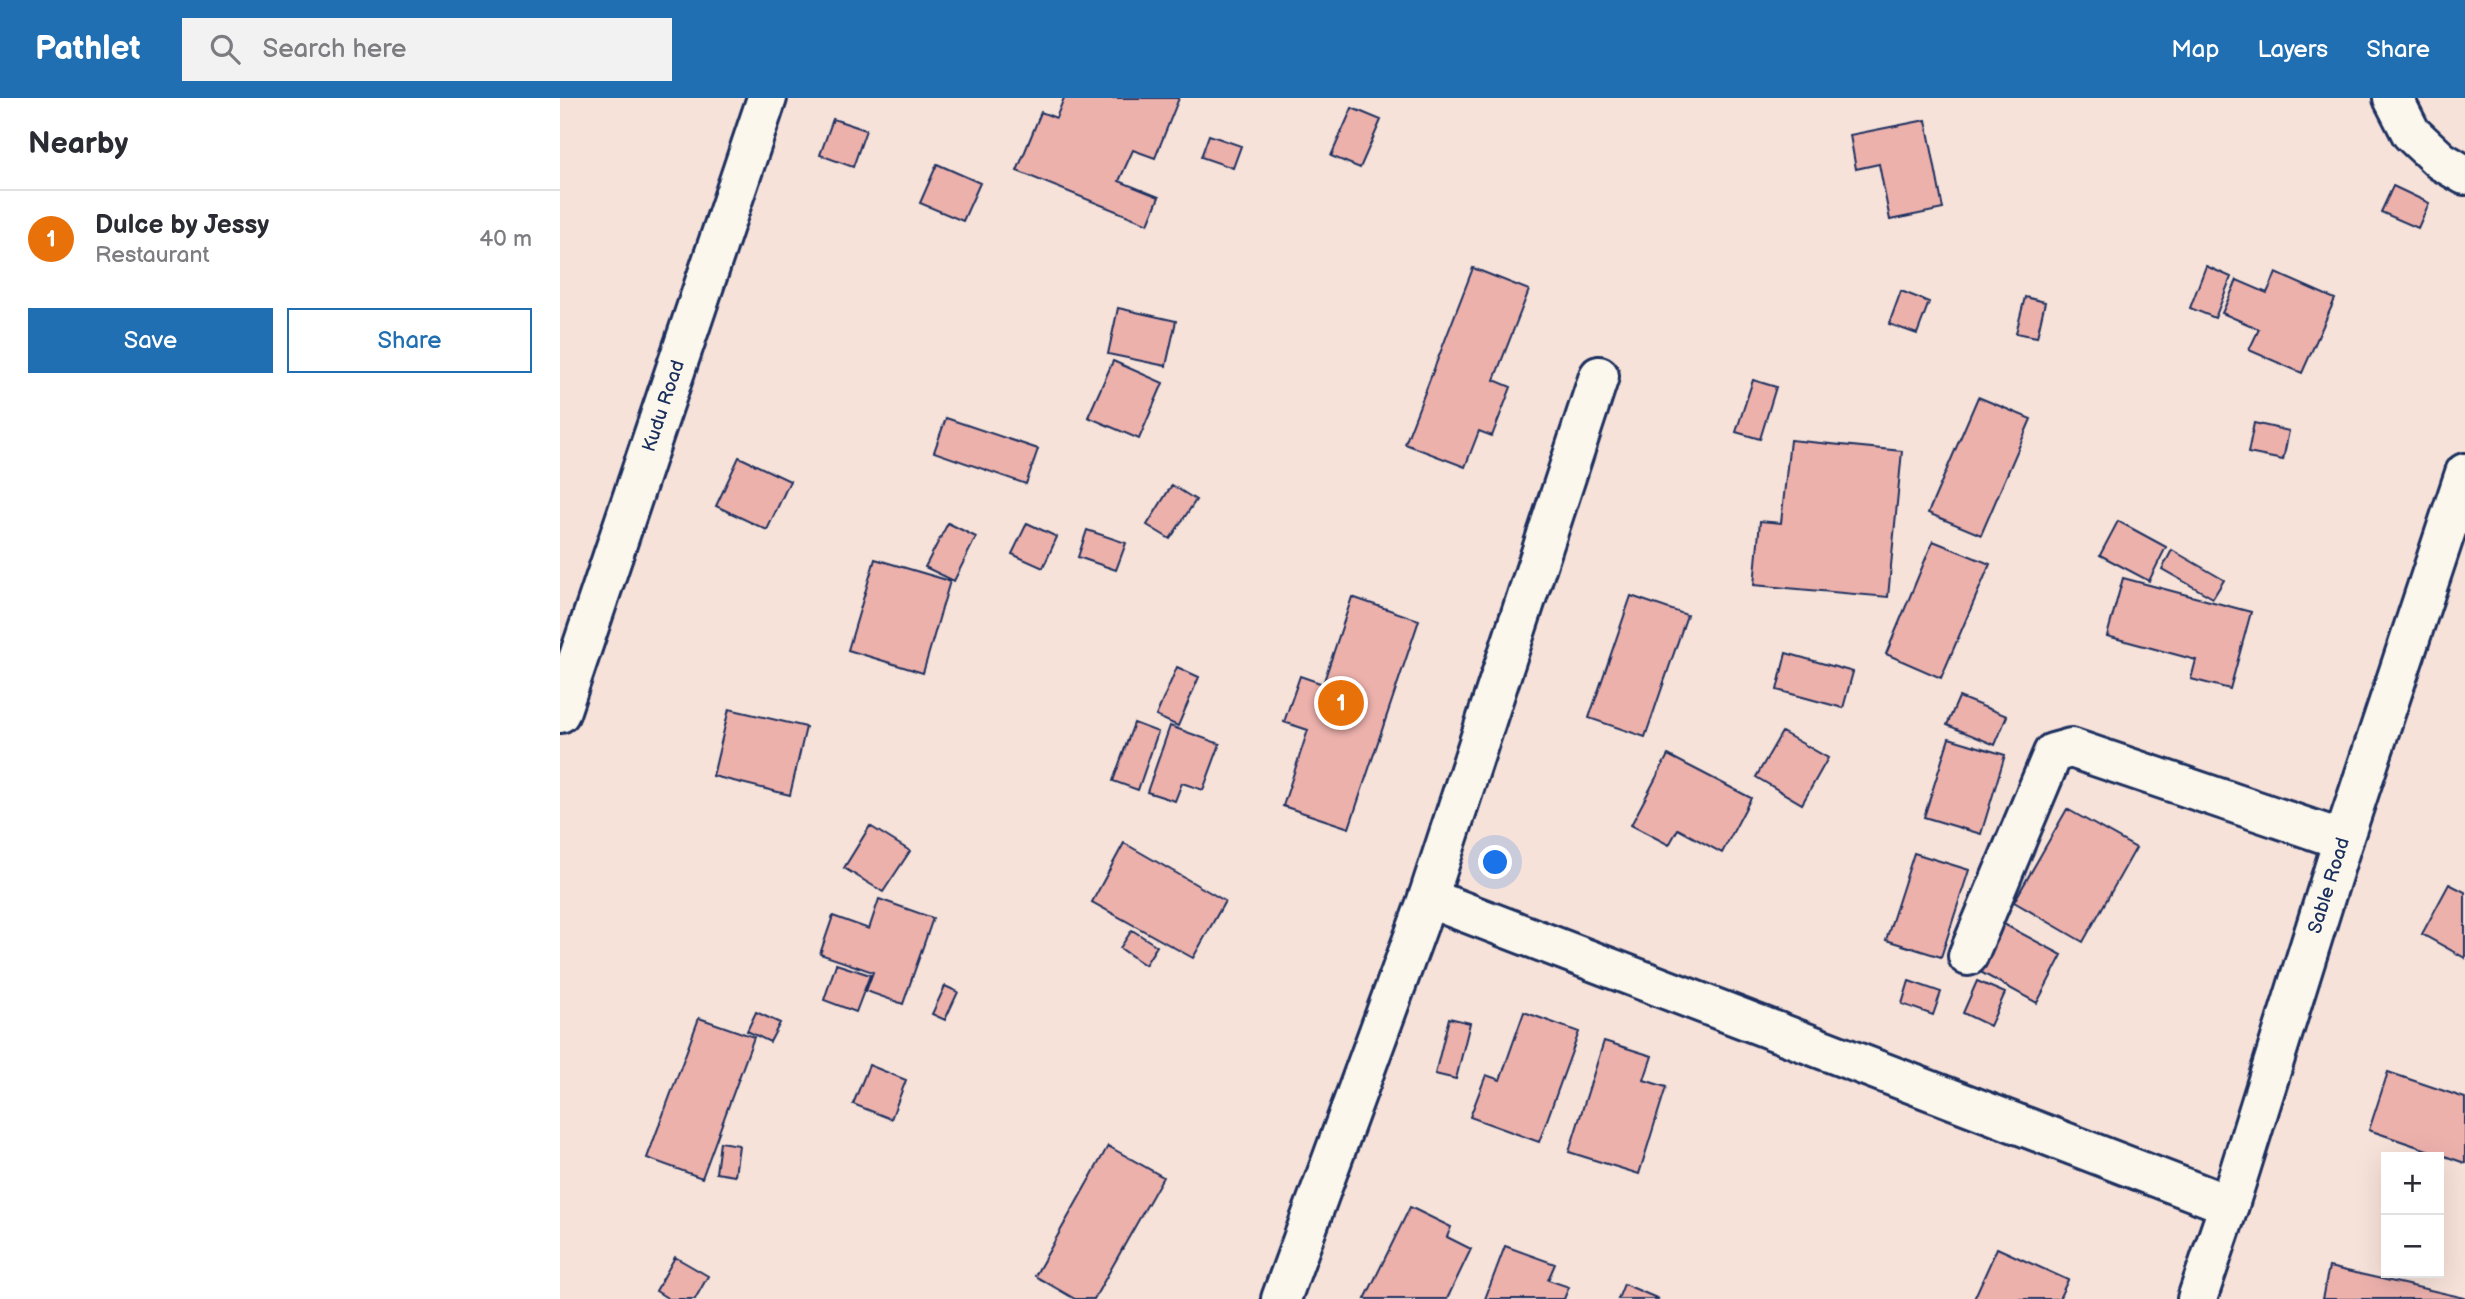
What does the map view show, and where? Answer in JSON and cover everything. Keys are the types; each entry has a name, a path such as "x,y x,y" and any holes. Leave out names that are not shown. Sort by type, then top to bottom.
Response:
{"street":[{"name":"Kudu Road","path":"560,713 767,98"},
{"path":"2393,98 2411,133 2441,162 2465,175"},
{"path":"1281,1299 1428,898 1599,376"},
{"name":"Sable Road","path":"2197,1299 2343,840 2465,473"},
{"path":"1968,956 2053,753 2071,748 2343,840"},
{"path":"1428,898 2229,1205"}],"building":[{"path":"1064,98 1179,98 1155,158 1133,150 1119,181 1159,197 1148,224 1017,171 1041,112 1056,118"},
{"path":"1352,108 1381,120 1360,168 1331,156"},
{"path":"833,119 866,130 853,167 820,155"},
{"path":"1926,120 1943,209 1890,220 1879,164 1856,169 1850,135"},
{"path":"1209,135 1241,146 1233,168 1201,157"},
{"path":"937,164 980,183 963,221 920,203"},
{"path":"2393,186 2429,203 2418,228 2381,212"},
{"path":"2206,266 2231,277 2215,318 2190,308"},
{"path":"1473,268 1529,290 1494,380 1511,387 1492,436 1479,431 1465,467 1405,444"},
{"path":"2276,273 2335,299 2302,373 2249,350 2259,329 2222,313 2237,280 2267,293"},
{"path":"1901,291 1929,302 1917,334 1889,324"},
{"path":"2025,297 2045,302 2037,337 2016,333"},
{"path":"1118,308 1176,321 1166,366 1108,354"},
{"path":"1113,361 1163,383 1139,439 1088,417"},
{"path":"1753,380 1776,387 1760,439 1736,432"},
{"path":"1978,397 2031,419 1981,535 1928,513"},
{"path":"946,418 1038,449 1026,484 934,452"},
{"path":"2254,423 2289,431 2283,460 2248,453"},
{"path":"1790,440 1902,451 1888,597 1754,585 1760,521 1781,523"},
{"path":"739,457 790,481 767,530 716,506"},
{"path":"1172,485 1196,500 1170,539 1147,525"},
{"path":"2118,521 2166,547 2149,581 2100,555"},
{"path":"948,523 976,537 954,581 925,567"},
{"path":"1027,523 1057,537 1043,568 1012,554"},
{"path":"1087,530 1126,543 1116,570 1078,557"},
{"path":"1933,541 1990,564 1941,678 1886,654"},
{"path":"2172,550 2224,580 2213,598 2162,569"},
{"path":"875,559 950,581 923,673 848,650"},
{"path":"2123,578 2251,612 2230,689 2191,679 2196,660 2107,636"},
{"path":"1631,596 1687,615 1645,737 1589,718"},
{"path":"1352,597 1419,620 1349,828 1283,806 1308,730 1284,722 1300,676 1323,684"},
{"path":"1786,653 1853,672 1843,708 1777,690"},
{"path":"1177,667 1199,677 1178,726 1156,716"},
{"path":"1959,697 2007,716 1995,745 1947,725"},
{"path":"729,709 806,727 790,795 713,776"},
{"path":"1134,723 1158,732 1138,790 1113,781"},
{"path":"1170,726 1220,744 1203,790 1182,783 1175,801 1147,792"},
{"path":"1782,732 1828,758 1802,804 1756,777"},
{"path":"1949,738 2005,755 1981,834 1924,817"},
{"path":"1668,755 1751,798 1722,853 1678,829 1669,845 1631,825"},
{"path":"2067,809 2136,848 2083,942 2014,902"},
{"path":"870,826 910,851 883,892 844,868"},
{"path":"1124,843 1225,901 1193,958 1092,902"},
{"path":"1914,853 1969,870 1941,957 1886,940"},
{"path":"2449,884 2465,892 2465,958 2422,934"},
{"path":"879,899 933,918 903,1004 866,991 873,972 820,954 833,916 869,929"},
{"path":"2000,922 2062,955 2037,1003 1975,969"},
{"path":"1132,930 1157,946 1145,965 1120,948"},
{"path":"836,964 870,975 856,1012 824,1000"},
{"path":"1909,981 1941,992 1933,1015 1902,1004"},
{"path":"1977,981 2005,993 1990,1026 1963,1013"},
{"path":"945,986 958,992 945,1020 932,1014"},
{"path":"756,1012 780,1023 770,1042 747,1031"},
{"path":"1524,1012 1579,1032 1539,1142 1470,1117 1486,1075 1500,1080"},
{"path":"699,1018 754,1037 702,1178 647,1158"},
{"path":"1449,1018 1470,1023 1456,1079 1435,1074"},
{"path":"1604,1041 1652,1056 1644,1080 1666,1087 1639,1174 1569,1152"},
{"path":"869,1065 906,1080 891,1119 853,1104"},
{"path":"2388,1072 2465,1098 2465,1163 2444,1156 2444,1152 2433,1152 2369,1130"},
{"path":"720,1142 739,1145 735,1176 716,1173"},
{"path":"1108,1146 1163,1177 1094,1299 1075,1299 1035,1276"},
{"path":"1410,1207 1451,1227 1447,1237 1471,1249 1447,1299 1365,1299"},
{"path":"1505,1246 1555,1264 1548,1280 1569,1287 1564,1299 1485,1299"},
{"path":"1997,1248 2068,1280 2059,1299 1974,1299"},
{"path":"675,1257 708,1276 695,1299 669,1299 656,1291"},
{"path":"2329,1267 2465,1298 2465,1299 2322,1299"},
{"path":"1624,1284 1659,1299 1618,1299"}],"place":[{"name":"Dulce by Jessy","path":"1341,703"}]}
